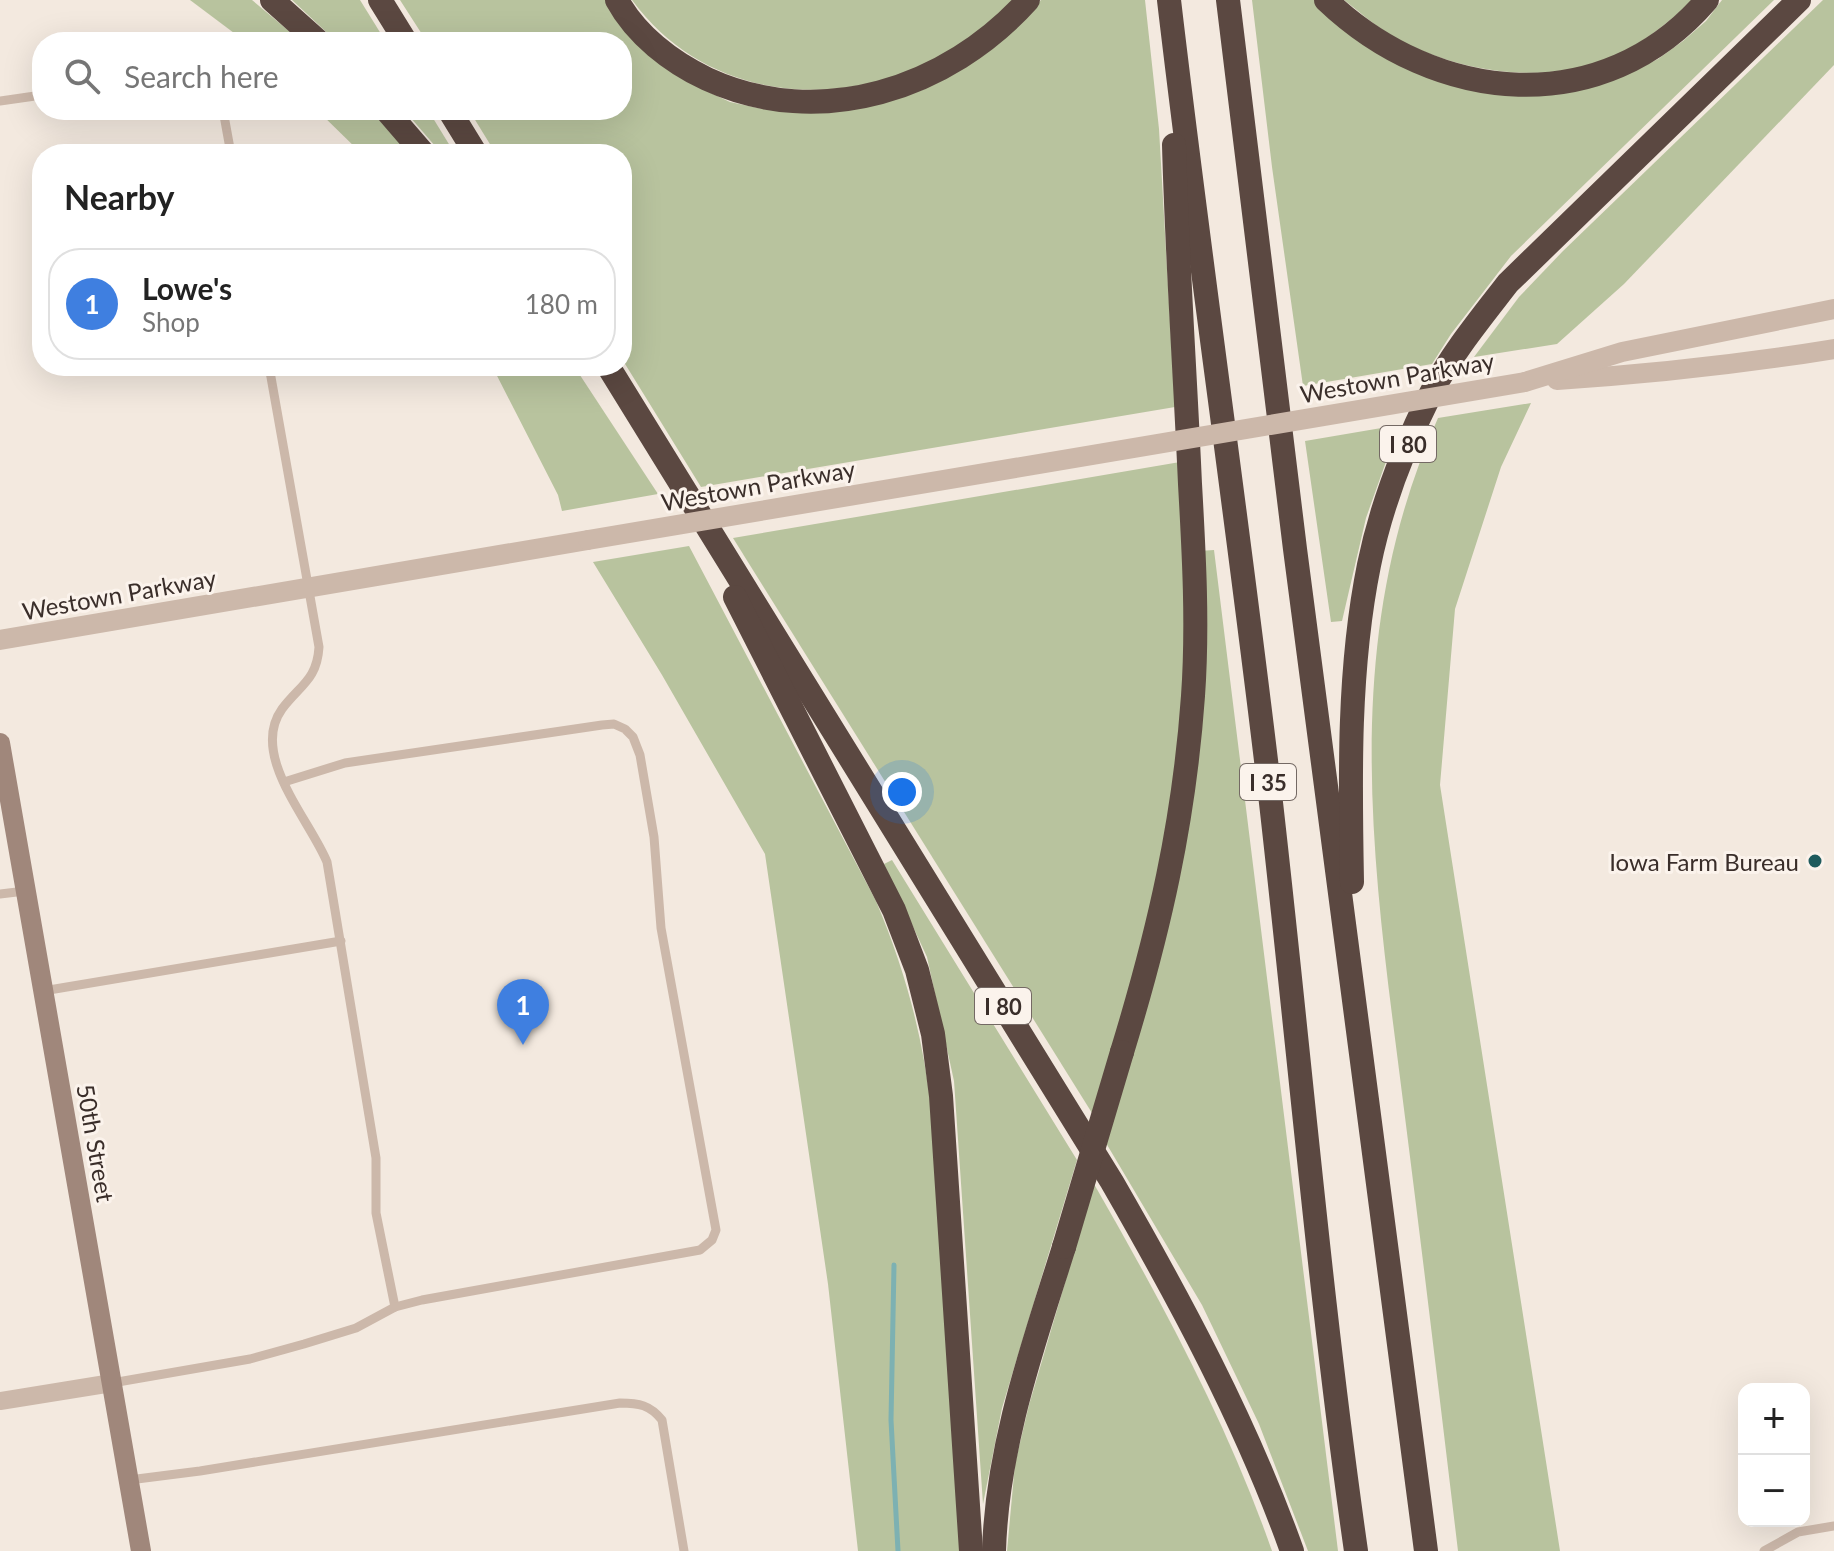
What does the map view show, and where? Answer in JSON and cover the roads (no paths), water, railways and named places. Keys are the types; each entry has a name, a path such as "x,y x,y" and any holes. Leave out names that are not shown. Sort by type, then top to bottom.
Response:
{"highway":[{"path":"272,0 308,32"},
{"path":"380,0 400,32"},
{"path":"617,0 648,40 688,70 733,91 806,103 853,99 927,76 968,54 993,35 1028,0"},
{"name":"I 35","path":"1228,0 1295,549 1359,1032"},
{"path":"1326,0 1368,34 1424,65 1489,84 1541,85 1593,75 1642,55 1688,22 1707,0"},
{"name":"I 80","path":"1426,1551 1359,1032 1351,810 1354,687 1369,564 1396,471 1432,392 1467,336 1508,283 1799,0"},
{"path":"994,1551 1004,1460 1022,1381 1163,910 1179,830 1194,693 1194,558 1177,272 1170,7"},
{"name":"I 35","path":"1170,7 1253,655 1285,928 1301,1102 1356,1551"},
{"path":"395,120 415,144"},
{"path":"455,120 470,144"},
{"path":"597,376 606,390 638,414"},
{"name":"I 80","path":"614,376 1104,1169 1163,1270 1258,1465 1292,1551"},
{"path":"678,479 766,661 894,910 917,970 933,1034 941,1096 971,1551"}],"main road":[{"name":"50th Street","path":"0,743 141,1551"}],"street":[{"name":"Westown Parkway","path":"1525,382 1622,352 1834,309"},
{"name":"Westown Parkway","path":"0,640 1525,382 1645,374 1834,349"},
{"path":"0,1401 112,1383"}],"lane":[{"path":"0,101 32,96"},
{"path":"225,120 229,144"},
{"path":"271,376 319,647 318,664 312,677 281,711 273,730 274,759 327,862 376,1158 376,1213 395,1307"},
{"path":"112,1383 250,1359 356,1328 395,1307 422,1300 700,1250 712,1240 716,1230 661,928 654,837 640,755 633,737 614,724 602,725 345,763 284,782"},
{"path":"0,894 25,891"},
{"path":"43,991 341,941"},
{"path":"129,1480 620,1403 636,1403 655,1411 662,1420 684,1551"},
{"path":"1764,1551 1798,1532 1834,1526"}],"waterway":[{"path":"894,1265 891,1420 898,1551"}],"place":[{"name":"Iowa Farm Bureau","path":"1815,861"},
{"name":"Lowe's","path":"523,1045"}]}
